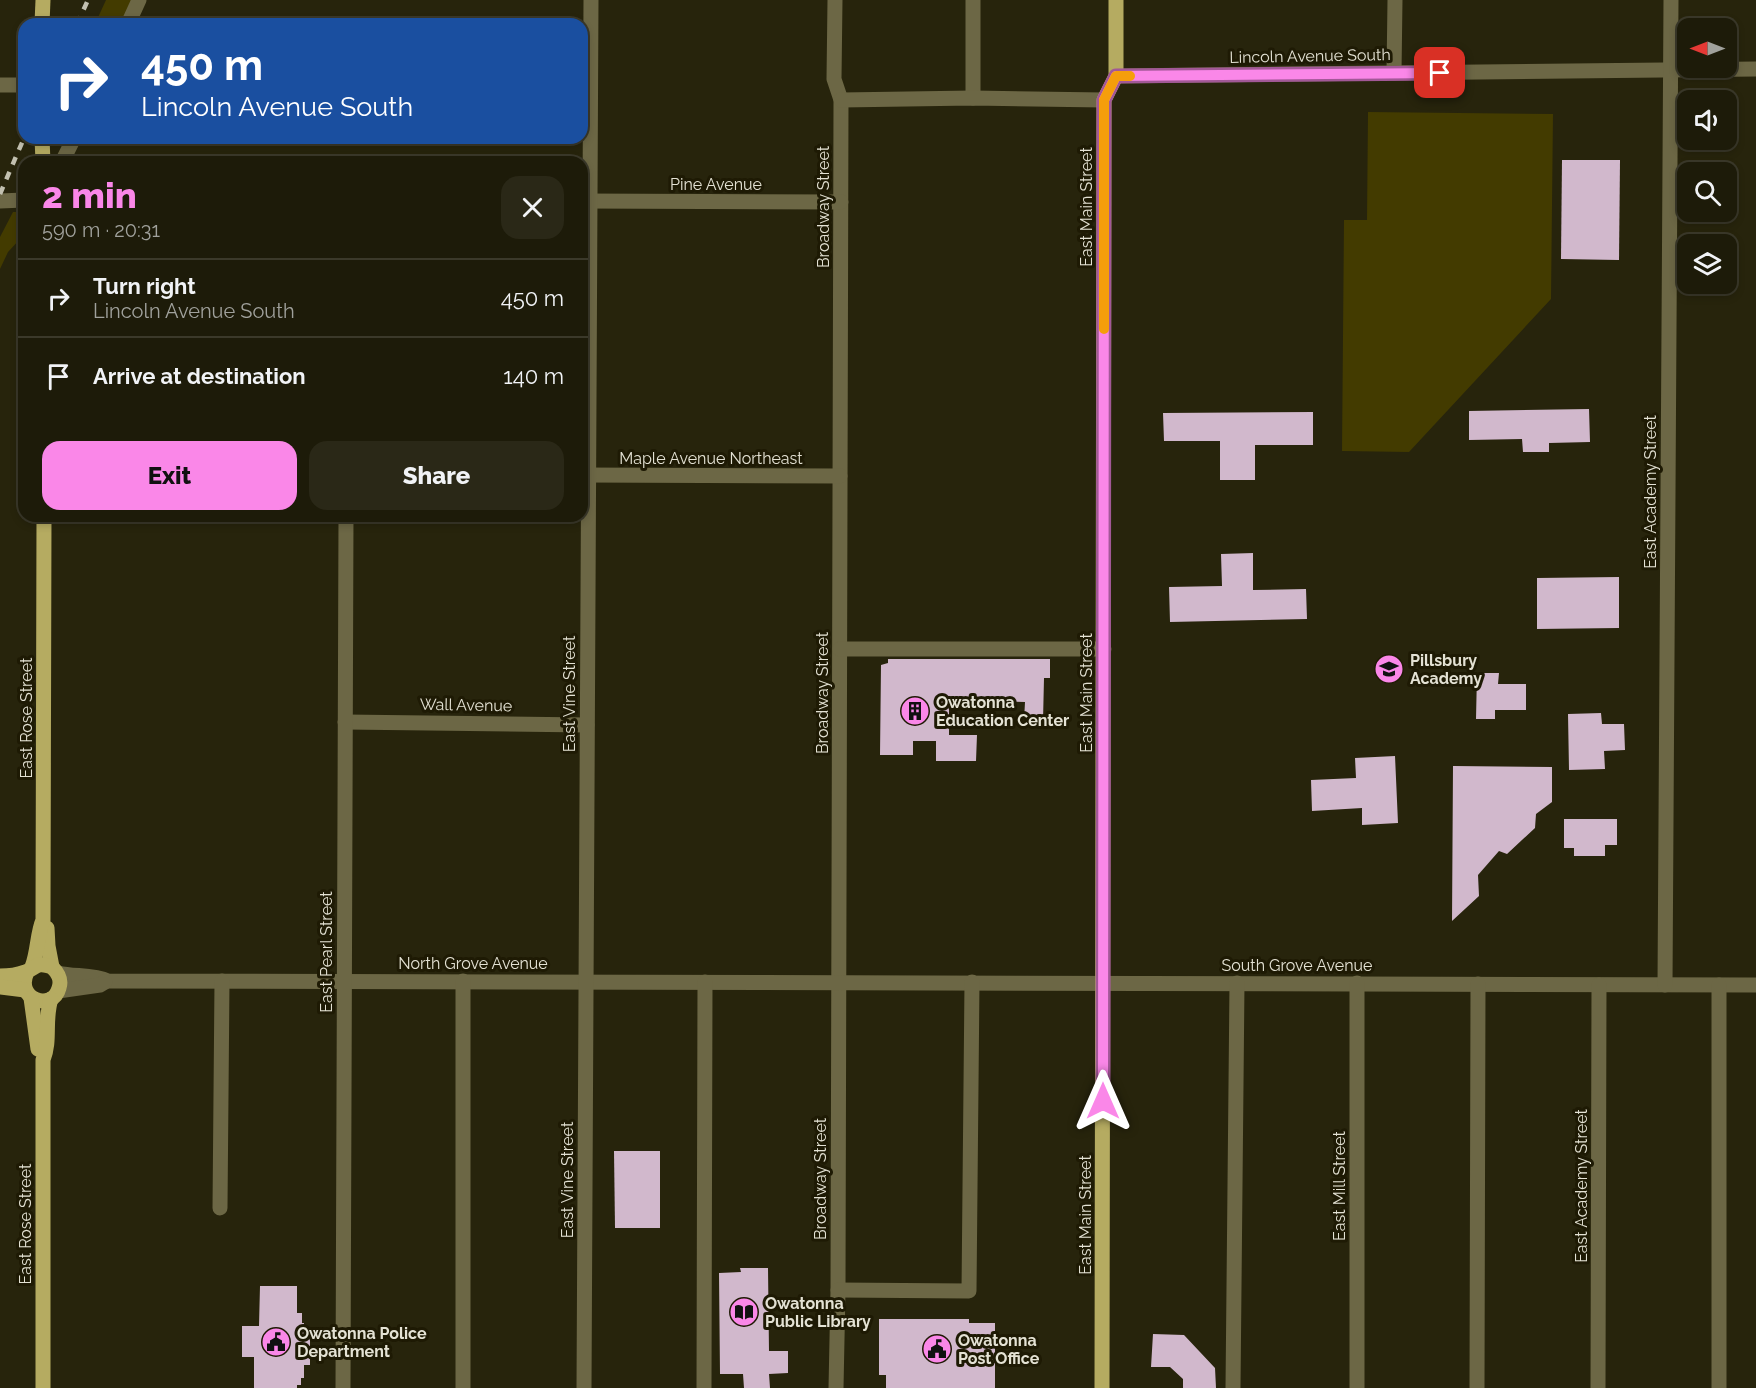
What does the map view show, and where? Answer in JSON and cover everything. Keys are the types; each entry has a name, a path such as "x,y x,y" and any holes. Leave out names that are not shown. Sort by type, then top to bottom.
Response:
{"main road":[{"path":"42,18 43,0"},
{"name":"East Main Street","path":"1102,1388 1104,100 1116,76 1116,0"},
{"name":"East Rose Street","path":"29,969 36,956 43,920 44,522"},
{"name":"East Rose Street","path":"43,920 47,927 48,946 55,970"},
{"path":"0,976 42,964 55,970 60,983 55,995 40,1000 28,994 0,987"},
{"path":"28,994 24,981 29,969"},
{"name":"East Rose Street","path":"28,994 39,1051 43,1060"},
{"name":"East Rose Street","path":"43,1388 43,1060 47,1050 47,1018 55,995"}],"street":[{"path":"131,18 140,0"},
{"name":"East Vine Street","path":"588,121 591,0"},
{"name":"Broadway Street","path":"834,0 834,78 841,100 836,1388"},
{"path":"973,0 973,98"},
{"path":"1394,73 1395,0"},
{"name":"East Academy Street","path":"1665,985 1671,0"},
{"name":"Lincoln Avenue South","path":"1116,76 1756,69"},
{"path":"0,86 18,85"},
{"path":"841,100 973,98 1104,100"},
{"path":"0,201 18,200"},
{"name":"Pine Avenue","path":"588,201 841,202"},
{"name":"Maple Avenue Northeast","path":"588,475 840,476"},
{"name":"East Pearl Street","path":"342,1388 346,522"},
{"name":"East Vine Street","path":"584,1388 587,725 585,522"},
{"path":"840,649 1104,649"},
{"name":"Wall Avenue","path":"345,722 587,725"},
{"name":"North Grove Avenue","path":"55,970 68,975 100,977 108,981 839,982"},
{"name":"North Grove Avenue","path":"55,995 100,985 108,981"},
{"path":"220,1208 222,981"},
{"path":"463,981 463,1388"},
{"path":"704,1388 705,982"},
{"name":"South Grove Avenue","path":"839,982 1756,986"},
{"path":"838,1290 969,1290 972,982"},
{"path":"1233,1388 1237,983"},
{"name":"East Mill Street","path":"1357,983 1357,1388"},
{"path":"1477,1388 1478,984"},
{"name":"East Academy Street","path":"1598,1388 1599,985"},
{"path":"1719,985 1719,1388"}],"shaded area":[{"path":"106,0 134,0 125,18 98,18"},
{"path":"1368,112 1553,114 1551,299 1409,452 1342,451 1344,220 1367,220"},
{"path":"13,212 18,212 18,241 8,252 0,269 0,237"}],"building":[{"path":"1562,160 1620,160 1619,260 1561,259"},
{"path":"1589,409 1590,442 1549,443 1549,452 1523,452 1522,439 1469,440 1469,411"},
{"path":"1313,412 1313,445 1255,445 1255,480 1220,480 1220,441 1164,441 1163,413"},
{"path":"1253,553 1253,590 1306,589 1307,619 1170,622 1169,587 1222,586 1221,554"},
{"path":"1619,577 1619,628 1537,629 1537,578"},
{"name":"Owatonna Education Center","path":"888,659 1050,659 1050,678 1044,678 1043,721 1024,721 1025,702 949,700 949,735 977,735 976,761 936,761 936,741 913,741 913,755 880,755 881,665 888,663"},
{"path":"1477,673 1499,673 1498,684 1526,684 1526,710 1495,710 1495,719 1476,719"},
{"path":"1601,713 1602,724 1624,724 1625,750 1604,751 1605,769 1569,770 1568,714"},
{"path":"1395,756 1398,823 1362,825 1362,808 1312,811 1311,780 1356,778 1355,758"},
{"path":"1453,766 1552,767 1552,802 1536,814 1535,828 1507,854 1499,851 1478,875 1479,896 1452,921"},
{"path":"1564,819 1617,819 1617,845 1605,845 1605,856 1574,856 1574,848 1564,848"},
{"path":"614,1151 660,1151 660,1228 615,1228"},
{"name":"Owatonna Public Library","path":"740,1268 768,1268 769,1351 788,1351 788,1373 769,1374 770,1388 744,1388 743,1374 720,1374 719,1273 741,1272"},
{"name":"Owatonna Police Department","path":"260,1286 297,1286 297,1313 302,1313 304,1328 310,1328 310,1365 304,1365 304,1378 301,1378 301,1385 297,1385 297,1388 254,1388 254,1357 242,1357 242,1326 259,1326"},
{"name":"Owatonna Post Office","path":"879,1319 969,1319 969,1323 995,1323 995,1388 886,1388 886,1375 879,1375"},
{"path":"1153,1334 1184,1335 1215,1368 1216,1388 1183,1388 1183,1379 1170,1367 1151,1367"}],"railway":[{"path":"80,18 88,0"},
{"path":"0,194 21,144"}],"slow traffic":[{"path":"1104,329 1104,100 1116,76 1130,76"}],"place":[{"name":"Pillsbury Academy","path":"1389,669"},
{"name":"Owatonna Education Center","path":"915,711"},
{"name":"Owatonna Public Library","path":"744,1312"},
{"name":"Owatonna Police Department","path":"276,1342"},
{"name":"Owatonna Post Office","path":"937,1349"}],"route":[{"path":"1103,1101 1104,100 1116,76 1440,73"}]}
